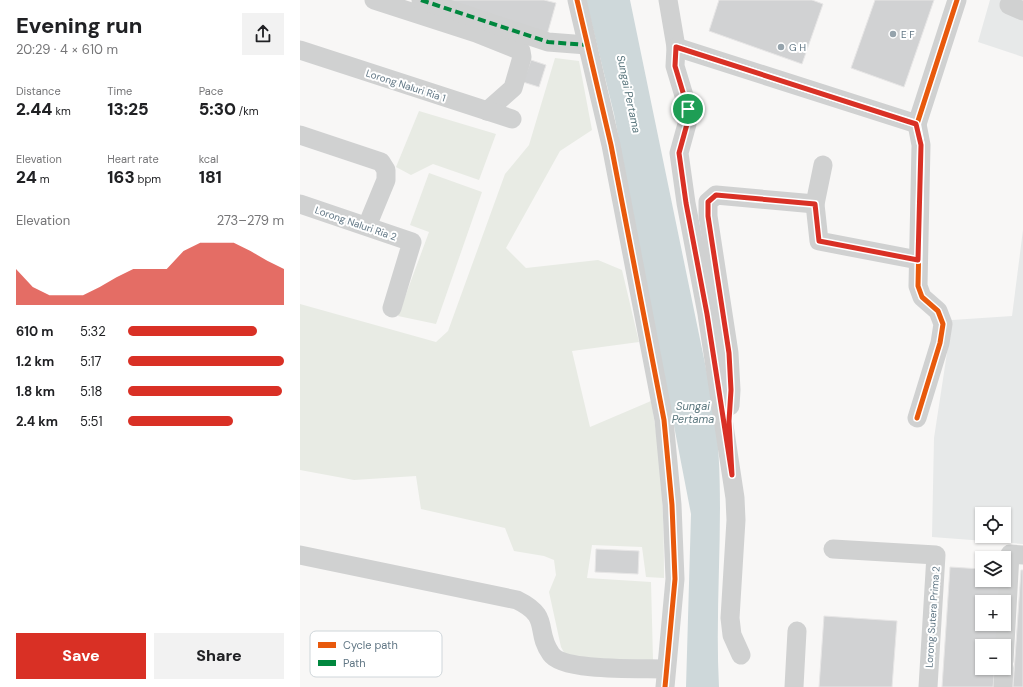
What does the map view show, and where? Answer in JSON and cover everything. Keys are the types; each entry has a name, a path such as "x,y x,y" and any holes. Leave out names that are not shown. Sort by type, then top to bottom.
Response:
{"street":[{"path":"421,0 548,42 587,45"},
{"path":"300,555 517,600 530,606 540,618 551,654 559,662 577,666 666,678 675,579 672,505 664,420 611,145 577,0"},
{"path":"668,0 676,47 675,66 688,109 687,124 679,153 686,203 707,314 732,475"},
{"path":"917,418 940,342 943,324 938,310 922,297 918,286 921,145 916,124 957,0"},
{"path":"379,1 483,35 521,51 522,57 513,88 487,111"},
{"path":"676,47 916,124"},
{"name":"Lorong Naluri Ria 1","path":"300,50 512,119"},
{"path":"300,135 381,162 386,170 386,180 367,226"},
{"path":"823,166 815,204 819,241 918,260"},
{"path":"741,655 732,635 730,618 736,520 729,421 731,390 729,353 708,216 708,202 716,195 815,204"},
{"name":"Lorong Naluri Ria 2","path":"300,204 412,242 392,308"},
{"name":"Lorong Sutera Prima 2","path":"833,548 936,555 928,687"},
{"path":"1005,639 1010,554 1023,555"},
{"path":"794,687 797,631"},
{"path":"1002,687 1003,675"}],"shaded area":[{"path":"990,0 1023,0 1023,57 978,42"},
{"path":"555,58 579,61 592,130 560,151 506,248 526,268 598,260 622,270 639,342 572,351 590,427 651,401 658,445 662,489 664,578 646,577 642,547 592,545 587,578 651,582 653,660 567,658 561,647 549,592 556,575 554,560 544,556 514,551 505,528 421,509 416,476 354,480 300,470 300,304 436,342 448,331 505,174 529,145"},
{"path":"419,111 496,134 479,180 433,164 411,175 396,167"},
{"path":"429,173 482,192 436,324 398,316 429,232 410,225"},
{"path":"1023,230 1023,544 1010,543 1011,507 975,507 975,540 932,537 934,438 952,320 1012,316"}],"water":[{"name":"Sungai Pertama","path":"586,0 630,0 714,407 720,477 718,617 719,687 686,687 691,514 614,114"}],"building":[{"path":"443,0 544,0 556,3 547,35"},
{"name":"G H","path":"719,0 812,0 823,4 802,64 709,31"},
{"name":"E F","path":"875,0 934,0 904,87 851,68"},
{"path":"531,60 546,65 539,87 523,82"},
{"path":"596,549 639,551 638,574 595,572"},
{"path":"950,567 975,569 975,587 1000,587 1000,595 975,595 975,631 997,631 997,639 975,639 975,675 994,675 993,687 942,687"},
{"path":"1021,570 1023,570 1023,687 1013,687"},
{"path":"824,616 897,621 892,687 819,687"}],"marked path":[{"path":"421,0 548,42 587,45"}],"cycle path":[{"path":"577,0 611,145 664,420 672,505 675,579 665,687"},
{"path":"676,47 917,124 957,0"},
{"path":"917,124 921,145 918,286 922,297 938,311 943,324 940,343 917,418"}],"place":[{"name":"E F","path":"893,34"},
{"name":"G H","path":"781,47"}],"route":[{"path":"676,47 916,124 921,145 918,260 819,241 815,204 716,195 708,202 708,216 729,353 731,390 729,421 732,475 707,314 686,203 679,153 687,124 688,109 675,66 676,47"}]}
